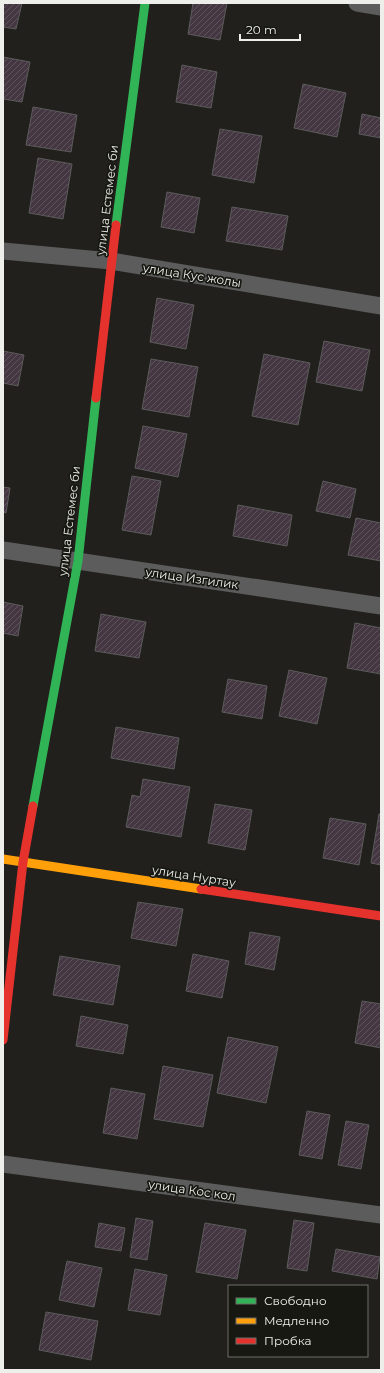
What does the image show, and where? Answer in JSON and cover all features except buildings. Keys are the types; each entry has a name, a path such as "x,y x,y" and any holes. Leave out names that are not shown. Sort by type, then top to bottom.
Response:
{"street":[{"name":"улица Естемес би","path":"3,1040 23,862 78,561 111,262 144,3"},
{"path":"357,3 381,7"},
{"name":"улица Кус жолы","path":"3,251 111,262 381,306"},
{"name":"улица Изгилик","path":"3,550 381,606"},
{"name":"улица Нуртау","path":"3,859 381,916"},
{"name":"улица Кос кол","path":"3,1164 381,1215"}],"traffic: fast":[{"path":"116,225 145,3"},
{"path":"33,806 78,561 96,398"}],"traffic: slow":[{"path":"3,859 201,889"}],"traffic: jam":[{"path":"96,398 116,225"},
{"path":"3,1040 23,862 33,806"},
{"path":"201,889 381,916"}]}
